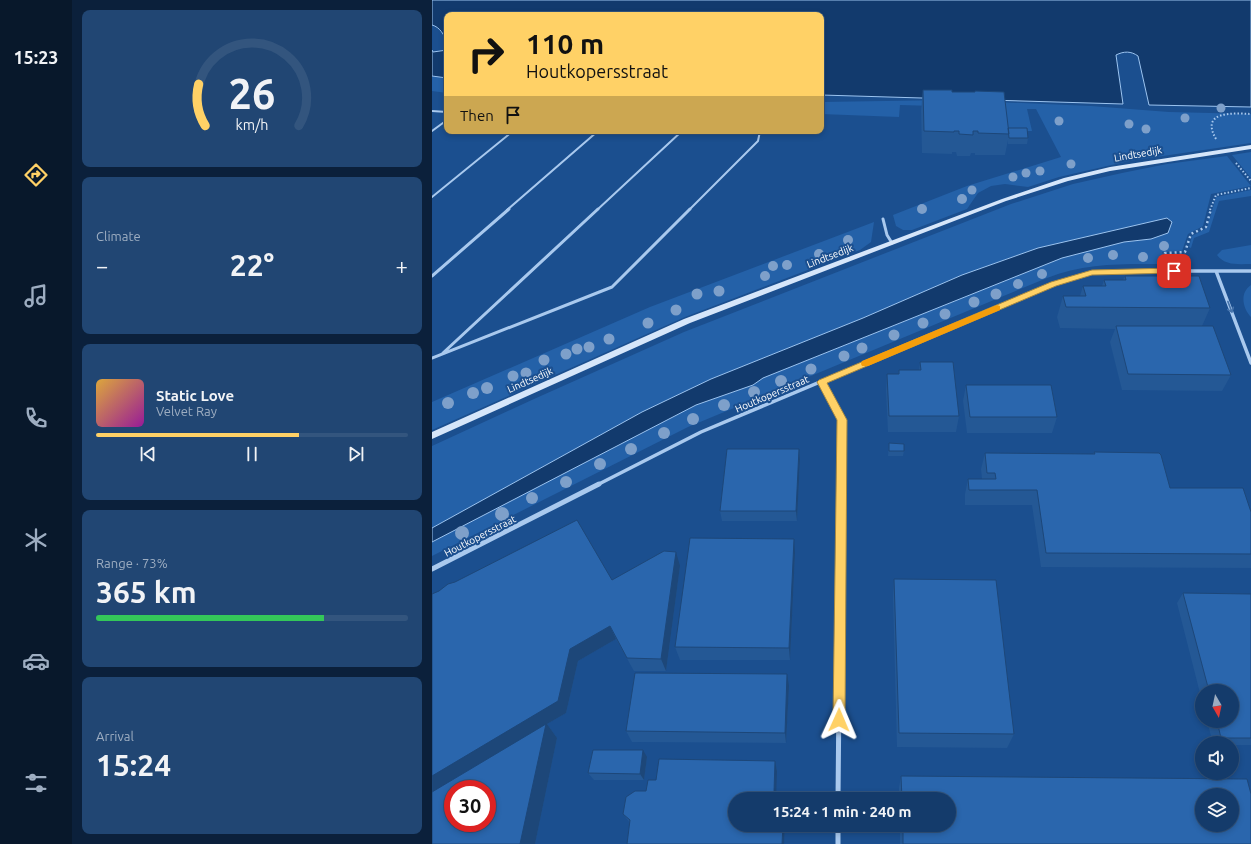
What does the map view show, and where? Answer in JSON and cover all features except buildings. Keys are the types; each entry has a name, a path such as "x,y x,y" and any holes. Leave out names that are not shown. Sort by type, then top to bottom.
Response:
{"street":[{"name":"Lindtsedijk","path":"432,436 686,321 1004,200 1066,179 1137,163 1251,147"},
{"path":"1216,271 1251,362"},
{"name":"Houtkopersstraat","path":"432,569 701,432 1053,284 1092,273 1251,271"},
{"path":"822,382 842,420 838,792"},
{"path":"838,832 838,844"}],"lane":[{"path":"432,111 444,112"},
{"path":"432,131 444,122"},
{"path":"432,196 509,134"},
{"path":"432,276 595,134"},
{"path":"441,354 679,134"},
{"path":"432,358 612,287 758,141 759,134"},
{"path":"883,219 887,235 892,243"}],"path":[{"path":"1225,150 1211,132 1210,124 1214,119 1223,114 1251,114"},
{"path":"1236,164 1251,181"},
{"path":"1174,271 1165,253 1185,252 1191,234 1206,227 1214,197 1216,195 1251,188"}],"shaded area":[{"path":"432,0 1251,0 1251,107 1149,105 1138,56 1127,52 1116,55 1123,104 824,95 824,12 444,12 444,36 439,29 432,25"},
{"path":"432,50 433,52 444,50 444,78 432,76"},
{"path":"432,76 444,78 444,93 432,91"},
{"path":"949,100 1091,106 1169,112 1251,114 1251,143 1129,161 1059,177 1028,187 1005,184 991,186 978,193 967,209 912,230 903,230 896,226 893,215 967,186 1061,157 1036,109 1027,109 1032,131 1007,131 1004,108 900,105 899,117 824,114 824,102"},
{"path":"1251,152 1251,178 1232,155"},
{"path":"1227,156 1251,186 1211,194 1203,226 1188,234 1182,251 1162,252 1168,264 1107,265 1077,269 1047,278 688,427 432,556 432,542 696,405 753,385 763,378 1062,258 1124,242 1151,239 1167,218 1038,248 962,275 863,318 711,379 642,412 432,528 432,446 684,332 1011,204 1073,184 1122,173 1167,164"},
{"path":"1251,190 1251,196 1219,201 1209,232 1194,238 1191,248 1189,247 1192,236 1207,228 1216,197"},
{"path":"1167,218 1172,222 1168,233 1151,239 1124,242 1062,258 763,378 753,385 696,405 432,542 432,528 642,412 711,379 863,318 962,275 1038,248"},
{"path":"874,222 871,242 860,250 685,317 432,430 432,402 650,307"},
{"path":"1251,245 1251,264 1228,263 1220,259 1217,255 1222,250"},
{"path":"1251,285 1251,317 1244,305 1244,297 1247,288"}],"slow traffic":[{"path":"865,364 997,308"}],"route":[{"path":"839,720 842,420 822,382 1053,284 1092,273 1174,271"}]}
